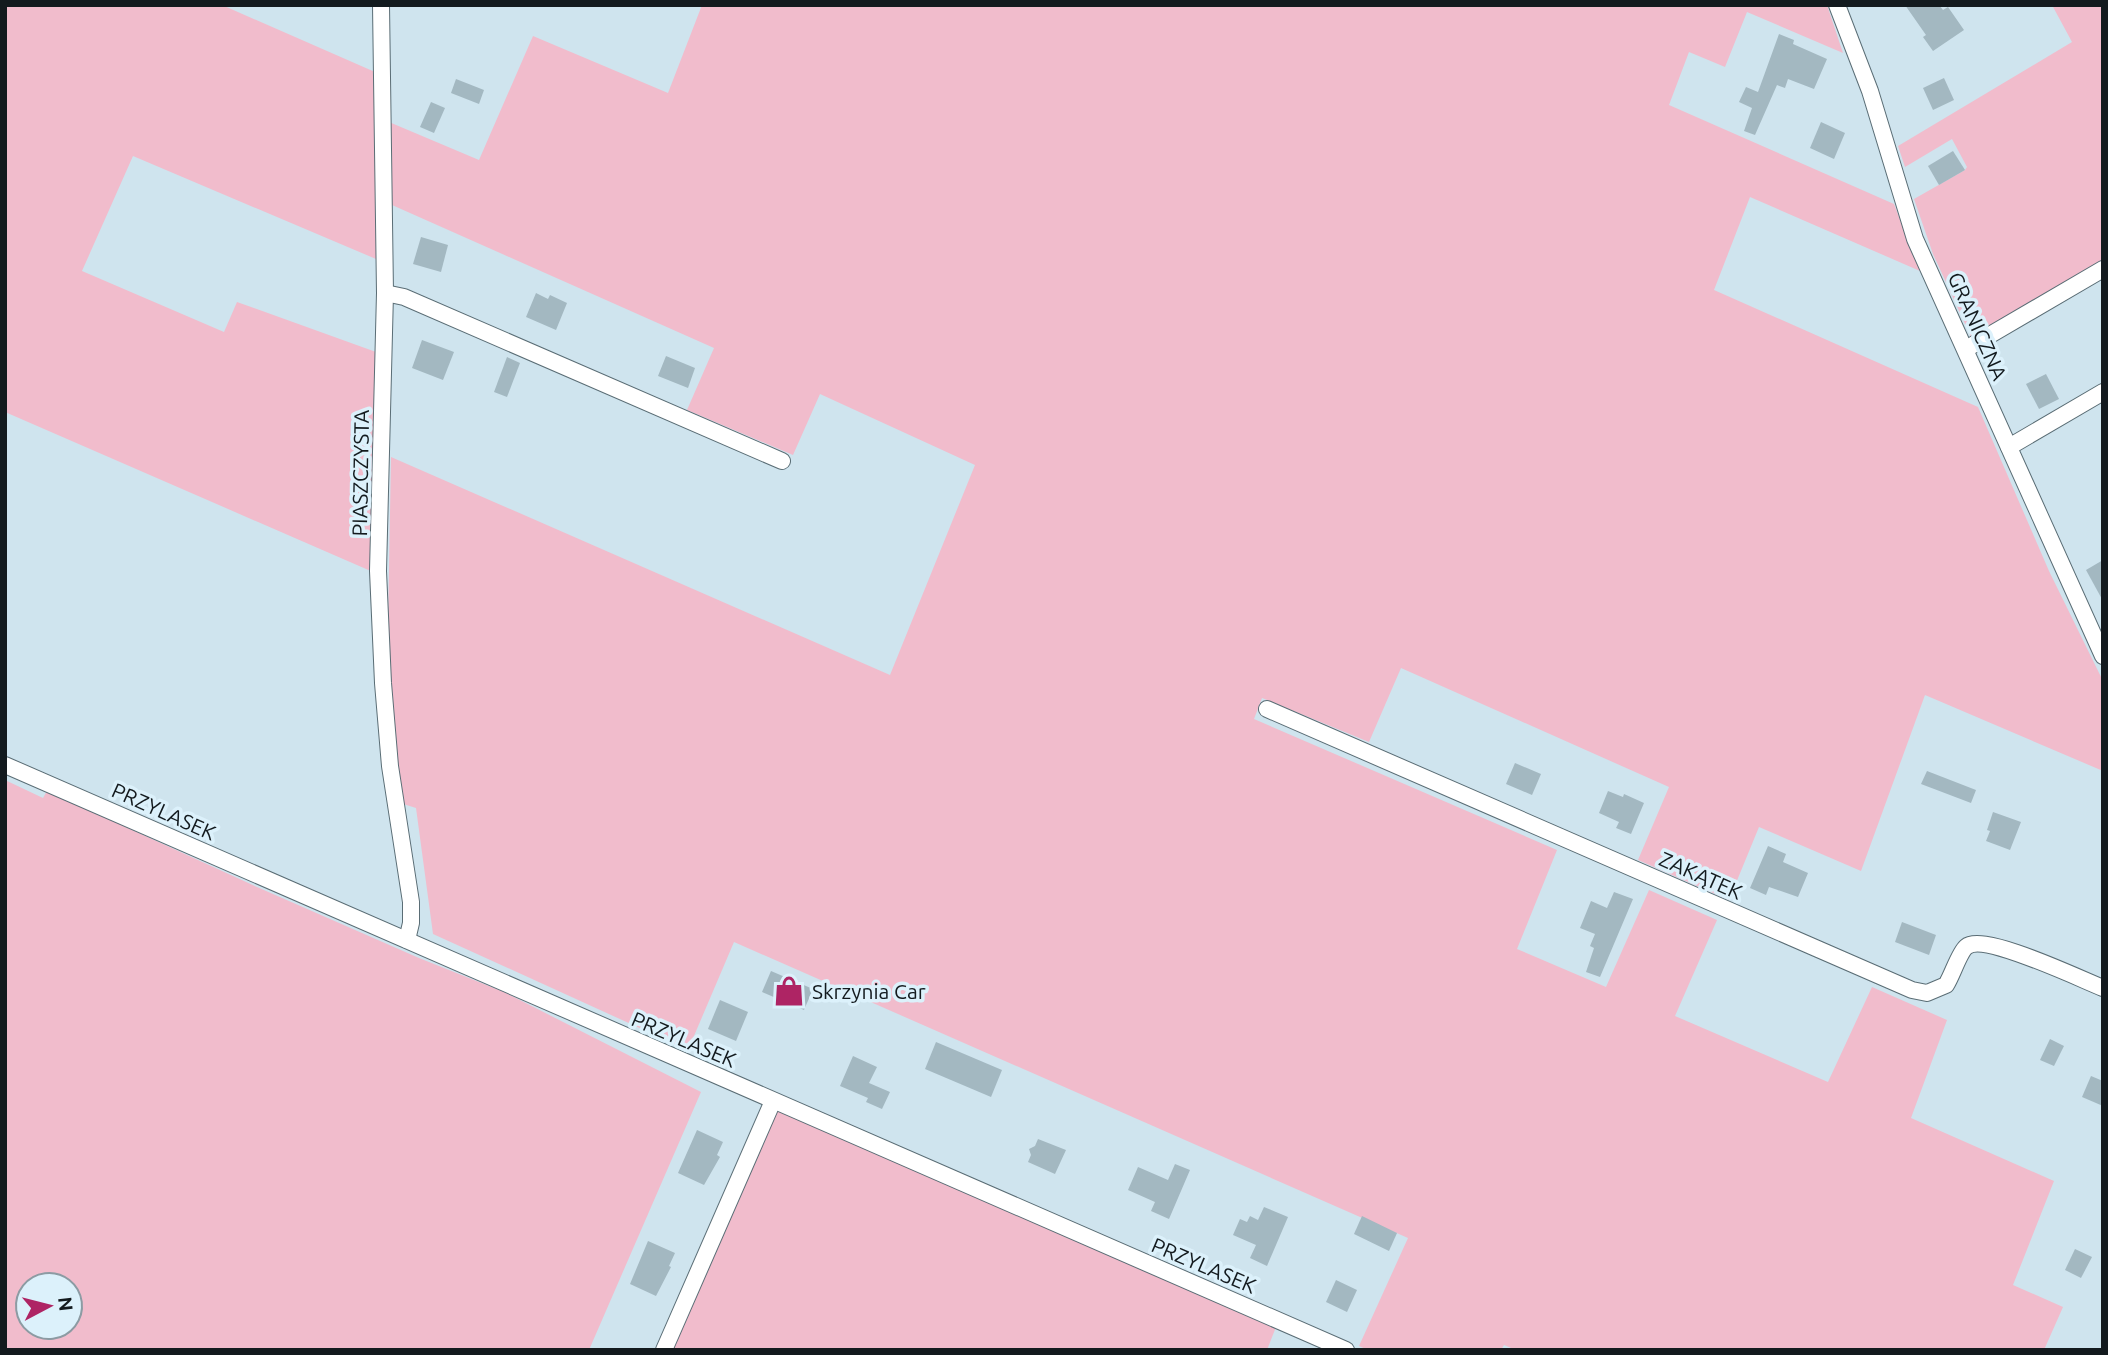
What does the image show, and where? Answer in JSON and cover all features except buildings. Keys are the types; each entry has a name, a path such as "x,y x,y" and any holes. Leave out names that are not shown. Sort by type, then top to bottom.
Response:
{"street":[{"name":"PIASZCZYSTA","path":"381,5 384,293 379,571 383,683 390,766 411,902 411,923 407,940"},
{"name":"GRANICZNA","path":"1837,5 1870,91 1915,239 2103,656"},
{"path":"1966,349 2103,269"},
{"path":"384,293 404,297 782,461"},
{"path":"2009,447 2103,392"},
{"name":"ZAKĄTEK","path":"1267,709 1912,990 1927,993 1946,985 1965,948 1974,943 2003,947 2103,988"},
{"name":"PRZYLASEK","path":"5,765 1346,1350"},
{"path":"664,1350 773,1101"}],"shaded area":[{"path":"5,5 222,5 375,72 376,259 133,156 82,271 224,332 237,302 376,352 373,572 5,412"},
{"path":"702,5 1827,5 1843,53 1747,12 1725,67 1689,52 1669,105 1894,204 1920,271 1750,197 1714,290 1978,407 2049,571 2103,681 2103,771 1925,695 1861,871 1759,827 1729,900 1638,860 1669,787 1401,668 1369,742 1262,698 1254,719 1557,850 1517,949 1606,987 1649,890 1717,920 1675,1016 1828,1082 1872,987 1947,1020 1911,1118 2054,1181 2013,1285 2063,1307 2044,1350 1516,1350 1504,1345 1501,1350 1368,1350 1359,1346 1408,1238 734,942 688,1050 433,934 416,808 400,803 390,702 388,625 391,457 890,675 975,465 820,394 793,455 687,410 714,348 392,205 389,122 479,160 533,36 668,93"},
{"path":"2052,5 2103,5 2103,259 1972,339 1933,254 1914,199 1967,167 1952,139 1905,167 1898,146 2072,42"},
{"path":"5,780 43,798 47,791 257,887 504,992 701,1092 589,1350 5,1350"},
{"path":"777,1109 1276,1327 1267,1350 671,1350"}],"place":[{"name":"Skrzynia Car","path":"789,991"}]}
